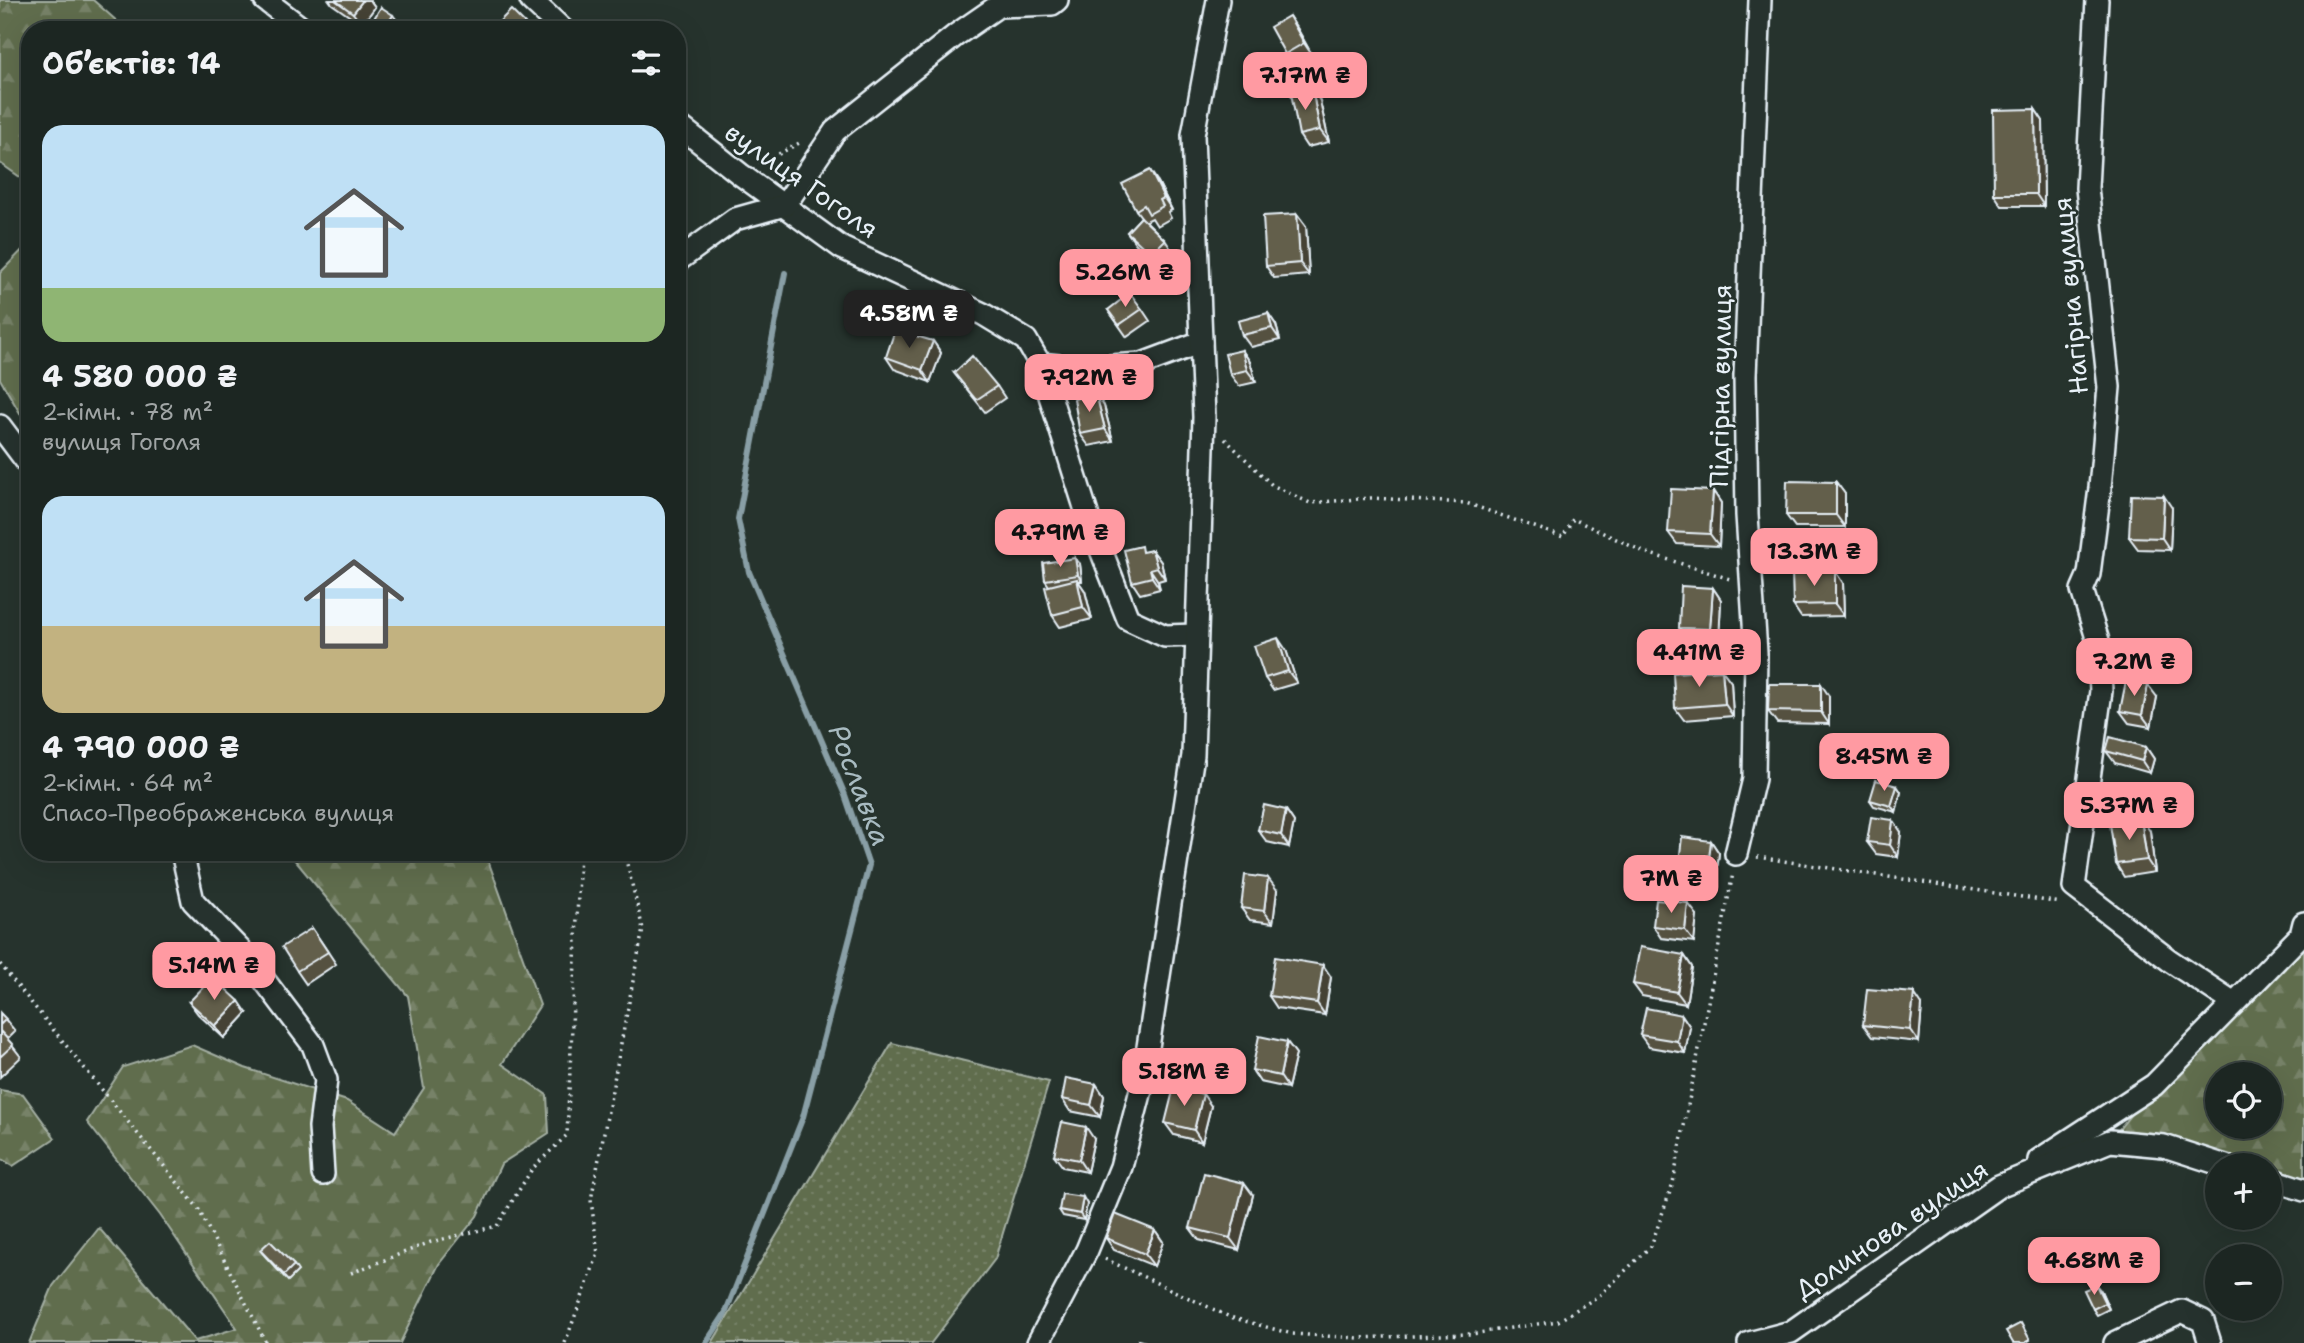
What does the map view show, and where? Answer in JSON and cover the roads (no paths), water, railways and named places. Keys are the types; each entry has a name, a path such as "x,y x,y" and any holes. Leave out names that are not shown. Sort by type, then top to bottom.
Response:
{"street":[{"path":"265,0 292,21"},
{"path":"531,0 553,21"},
{"path":"686,254 735,219 786,205 835,131 956,35 998,6 1052,4 1057,0"},
{"path":"1038,1343 1087,1250 1121,1167 1142,1086 1194,755 1204,417 1193,135 1218,0"},
{"name":"Підгірна вулиця","path":"1736,854 1754,779 1756,653 1747,514 1745,376 1760,0"},
{"name":"Нагірна вулиця","path":"2097,0 2087,188 2109,387 2098,500 2088,574 2082,590 2098,641 2101,691 2074,887 2169,960 2234,1003"},
{"name":"вулиця Гоголя","path":"686,131 842,248 983,314 1026,340 1040,364 1088,517 1128,619 1165,636 1196,635"},
{"path":"1040,364 1078,368 1142,364 1201,342"},
{"path":"0,426 21,454"},
{"path":"184,861 193,901 246,956 313,1045 326,1080 320,1127 323,1174"},
{"path":"1999,1186 2154,1085 2301,935 2304,923"},
{"name":"Долинова вулиця","path":"1749,1343 1788,1337 1999,1186 2110,1141 2164,1146 2205,1159"},
{"path":"2282,1183 2304,1190"},
{"path":"2115,1343 2182,1311 2203,1321 2210,1343"}],"waterway":[{"name":"Рославка","path":"706,1343 725,1314 803,1117 869,865 845,795 749,572 738,519 785,273"}]}
